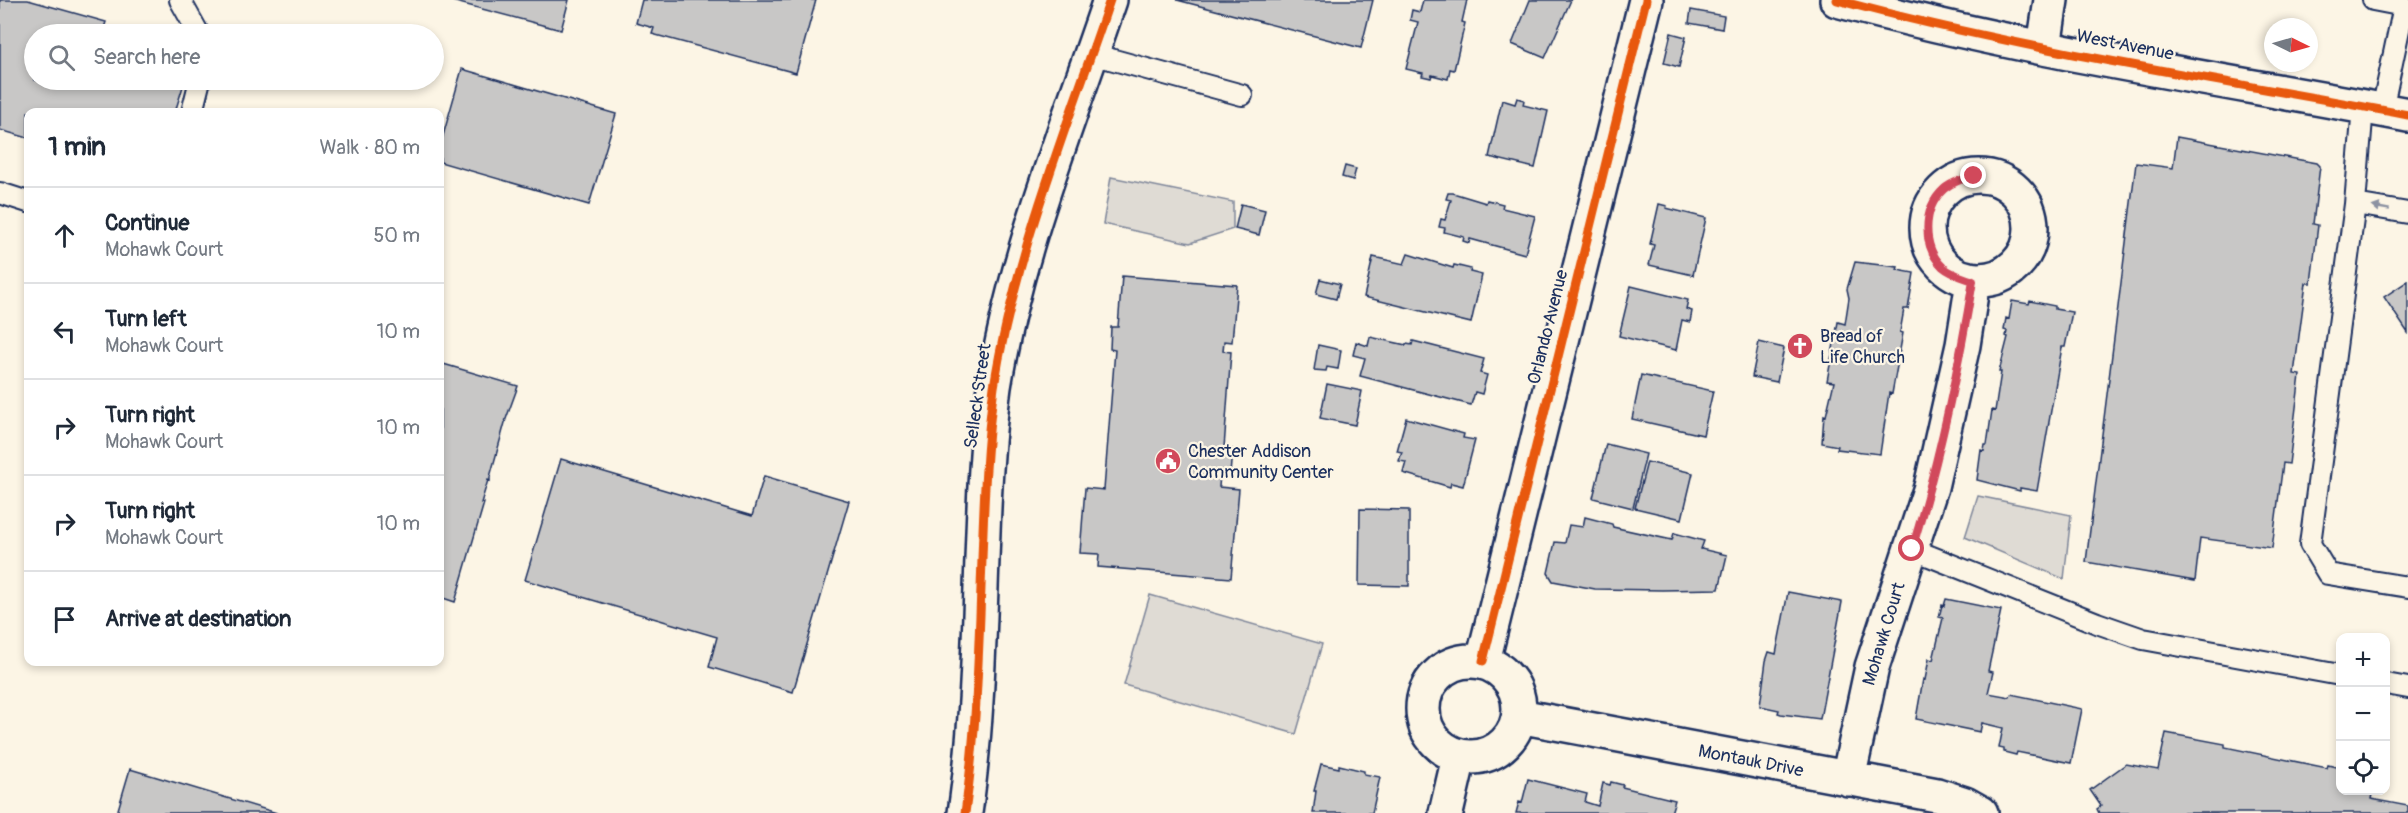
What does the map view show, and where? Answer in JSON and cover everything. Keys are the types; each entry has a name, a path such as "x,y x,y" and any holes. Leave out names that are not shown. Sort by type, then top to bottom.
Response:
{"street":[{"name":"Selleck Street","path":"965,813 978,677 986,460 1000,349 1030,238 1110,0"},
{"name":"Orlando Avenue","path":"1483,662 1646,0"},
{"name":"West Avenue","path":"1837,0 1907,18 2044,47 2384,111"},
{"path":"2044,47 2051,0"},
{"name":"Mohawk Court","path":"1848,779 1872,667 1931,487 1962,345 1973,281"},
{"path":"1461,661 1483,662 1503,672 1517,692 1519,716 1512,735 1498,750 1480,757 1459,757 1441,748 1427,730 1422,709 1426,687 1441,670 1451,665 1461,661"},
{"name":"Montauk Drive","path":"1519,716 1936,795 1965,804 1981,813"},
{"path":"1446,813 1459,757"}],"lane":[{"path":"180,0 193,24"},
{"path":"2373,0 2404,6 2384,111 2355,204 2310,544 2328,574 2408,587"},
{"path":"1092,54 1242,95"},
{"path":"193,108 198,90"},
{"path":"0,193 24,201"},
{"path":"2355,204 2408,213"},
{"path":"1912,549 2143,639 2336,674"},
{"path":"2390,685 2408,688"}],"shaded area":[{"path":"1111,177 1233,202 1233,229 1190,243 1103,224"},
{"path":"1978,496 2071,515 2064,579 1965,537"},
{"path":"1150,595 1322,644 1296,734 1124,685"}],"building":[{"path":"0,0 28,0 106,22 105,24 24,24 24,90 182,90 176,108 24,108 24,137 0,130"},
{"path":"448,0 569,0 561,30"},
{"path":"642,0 816,0 796,73 652,34 654,28 636,23"},
{"path":"1177,0 1373,0 1361,48"},
{"path":"1423,0 1467,0 1462,22 1465,23 1454,70 1450,69 1448,79 1432,75 1431,78 1422,76 1423,73 1406,69 1418,22 1410,20 1412,10 1420,12"},
{"path":"1530,0 1571,0 1545,58 1512,44"},
{"path":"1691,10 1724,16 1722,29 1689,23"},
{"path":"1671,33 1686,37 1679,67 1664,63"},
{"path":"462,69 616,114 589,205 444,163 444,132"},
{"path":"1517,98 1524,100 1523,105 1548,111 1535,168 1489,157 1502,100 1515,104"},
{"path":"2177,137 2317,163 2320,166 2313,224 2318,225 2311,283 2306,283 2294,374 2300,375 2289,464 2283,463 2272,548 2200,538 2195,581 2086,562 2136,163 2173,168"},
{"path":"1345,166 1356,169 1353,180 1342,177"},
{"path":"1448,193 1486,203 1487,200 1503,204 1502,208 1535,216 1525,254 1470,239 1469,243 1463,241 1464,237 1444,232 1445,228 1439,227 1441,219 1445,220 1451,200 1446,199"},
{"path":"1241,204 1265,210 1259,235 1235,229"},
{"path":"1659,204 1667,206 1666,208 1706,218 1693,275 1649,265 1654,245 1650,244"},
{"path":"1408,254 1453,268 1454,265 1471,269 1470,272 1482,275 1471,323 1364,297 1373,257 1404,264"},
{"path":"1855,262 1898,267 1897,270 1914,273 1908,309 1904,309 1900,332 1903,333 1892,394 1889,393 1880,454 1837,449 1838,446 1822,443 1824,415 1826,416 1834,382 1827,381 1838,322 1845,324 1849,298 1847,289"},
{"path":"1122,276 1237,285 1232,342 1224,341 1223,351 1231,352 1224,448 1232,449 1230,475 1220,474 1219,487 1239,489 1231,578 1098,567 1099,554 1080,553 1085,488 1104,490 1115,350 1110,349 1111,327 1118,327"},
{"path":"1320,279 1340,284 1336,299 1316,294"},
{"path":"2408,281 2408,333 2384,297"},
{"path":"1631,286 1688,300 1686,309 1692,311 1690,322 1682,320 1676,350 1619,336"},
{"path":"2012,301 2029,304 2030,301 2072,312 2065,347 2062,347 2037,491 2020,488 2020,491 1977,480 1981,450 1984,451 1987,445 1992,410 1995,411 2001,372 1999,372 2008,337 2006,336 2007,331 2004,330 2006,318 2009,319"},
{"path":"1370,337 1406,345 1412,345 1413,341 1484,359 1480,373 1487,375 1482,394 1475,392 1471,405 1360,376 1365,358 1353,355 1356,342 1368,346"},
{"path":"1759,342 1784,348 1777,382 1752,377"},
{"path":"1318,345 1341,350 1338,369 1327,367 1326,371 1314,370"},
{"path":"444,364 518,386 506,419 490,481 488,480 481,503 484,503 455,602 444,598"},
{"path":"1641,375 1713,391 1703,435 1632,419"},
{"path":"1327,384 1362,391 1355,425 1320,418"},
{"path":"1406,418 1464,434 1463,438 1475,440 1463,486 1451,483 1450,487 1403,473 1406,462 1399,461 1402,452 1397,451"},
{"path":"1606,444 1646,454 1633,508 1593,498"},
{"path":"561,459 752,516 764,476 849,501 793,692 709,667 717,637 525,580"},
{"path":"1647,462 1693,473 1682,519 1635,508"},
{"path":"1360,509 1409,510 1409,586 1359,585"},
{"path":"1585,517 1612,524 1613,527 1672,540 1674,533 1704,541 1701,549 1727,555 1719,589 1595,589 1553,581 1548,573 1555,542 1565,543 1569,525 1583,527"},
{"path":"1788,592 1842,602 1820,719 1781,714 1778,713 1779,710 1760,706 1766,661 1769,652 1776,654"},
{"path":"1946,599 2001,610 1988,671 1993,672 1988,693 2010,697 2011,694 2082,709 2071,763 2017,752 2016,755 2004,752 2004,749 1999,748 2003,728 1982,723 1980,732 1916,719 1923,679 1925,680 1929,659 1933,660 1943,618 1939,617"},
{"path":"2166,733 2327,768 2328,765 2336,767 2336,795 2372,795 2371,799 2408,806 2408,813 2099,813 2097,809 2101,806 2090,790 2126,764 2158,770"},
{"path":"1321,764 1339,768 1339,765 1380,777 1372,813 1313,813 1316,791 1314,791"},
{"path":"130,769 277,813 117,813"},
{"path":"1528,779 1587,794 1585,802 1598,806 1603,783 1610,785 1611,782 1623,785 1622,787 1675,800 1671,813 1516,813 1519,802 1522,803"}],"cycle path":[{"path":"965,813 975,718 986,473 994,387 1003,337 1029,240 1110,0"},
{"path":"1483,661 1646,0"},
{"path":"1837,0 1907,18 2050,49 2408,115"}],"place":[{"name":"Bread of Life Church","path":"1800,346"},
{"name":"Chester Addison Community Center","path":"1168,461"}],"route":[{"path":"1912,549 1931,487 1944,433 1973,281 1956,276 1942,266 1932,252 1927,236 1928,219 1933,203 1944,190 1958,180 1974,176"}]}
